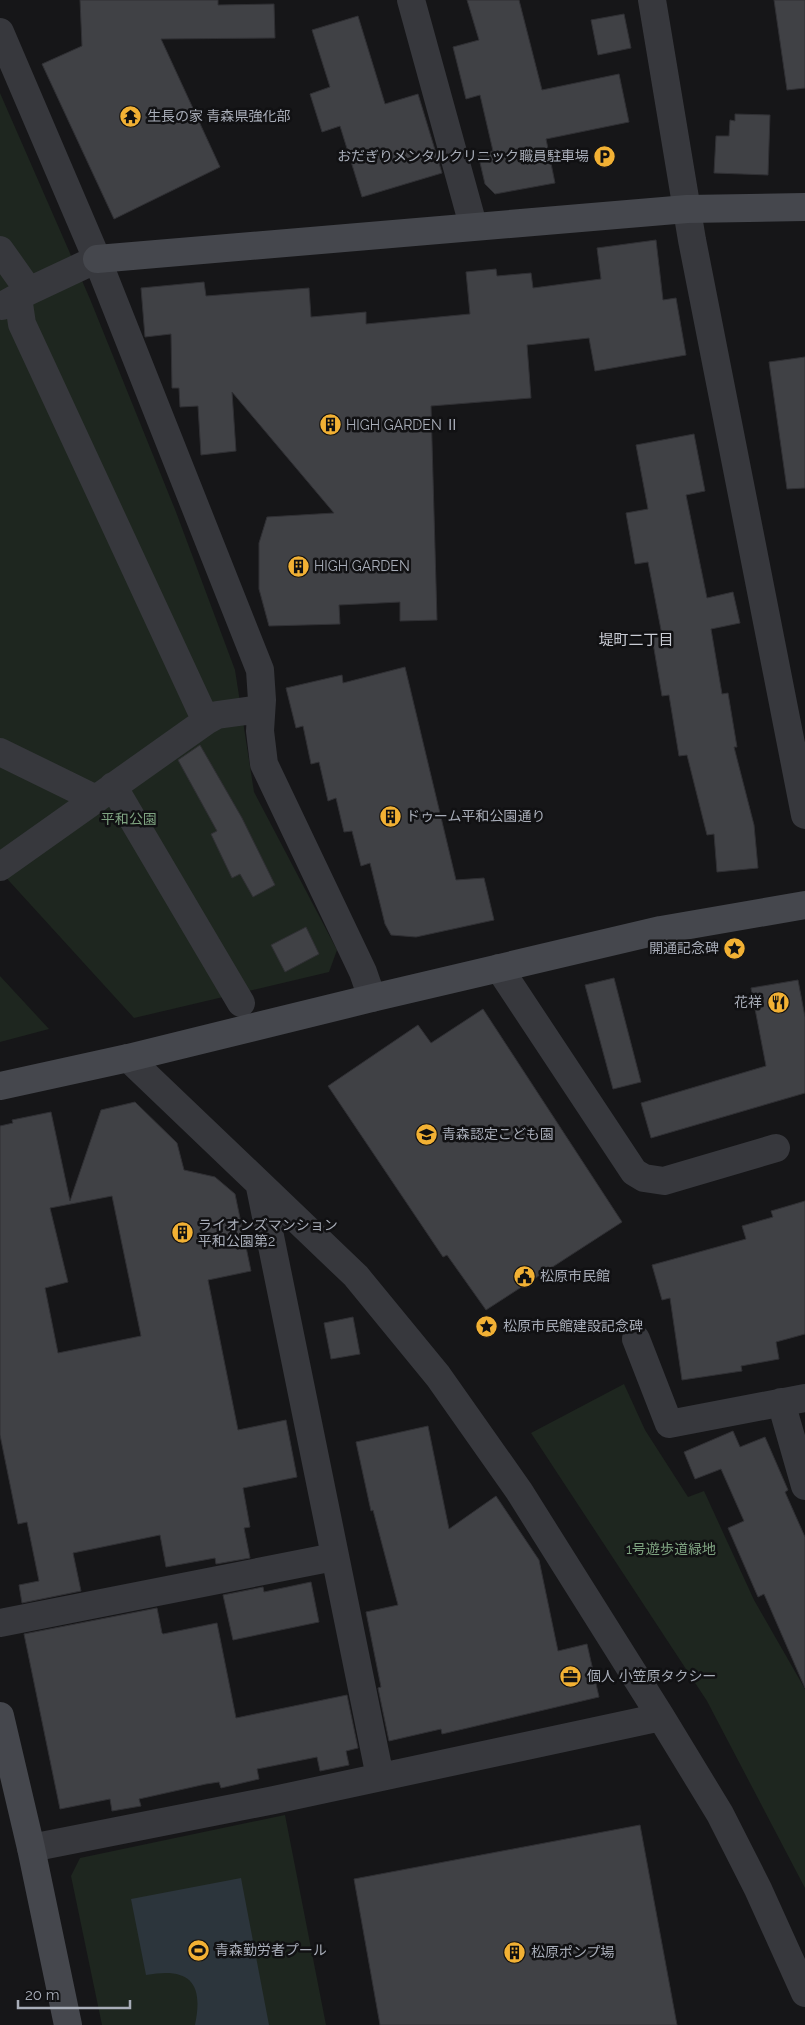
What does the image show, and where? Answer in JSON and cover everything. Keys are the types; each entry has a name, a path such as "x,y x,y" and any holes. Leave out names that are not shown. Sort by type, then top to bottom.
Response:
{"street":[{"path":"411,0 473,226"},
{"path":"652,0 686,209 805,815"},
{"path":"0,32 96,258 260,670 262,709 260,731 264,764 364,972 372,998"},
{"path":"16,298 96,258 686,209 805,207"},
{"path":"0,250 16,298 22,324 206,720"},
{"path":"0,867 206,720 217,715 262,709"},
{"path":"0,752 104,792 241,1003"},
{"path":"0,1086 128,1058 661,930 805,905"},
{"path":"500,968 634,1172 644,1178 664,1181 776,1148"},
{"path":"128,1058 260,1187 356,1276 438,1376 519,1491 662,1717 720,1814 758,1889 805,1993"},
{"path":"260,1187 380,1778"},
{"path":"636,1339 669,1424 793,1400 805,1486"},
{"path":"0,1623 334,1557"},
{"path":"0,1716 7,1782 31,1848 68,2025"},
{"path":"31,1848 380,1778 662,1717"}],"green space":[{"name":"平和公園","path":"0,93 90,299 176,512 235,670 254,792 337,950 329,972 134,1018 0,871"},
{"path":"0,976 49,1029 0,1042"},
{"name":"1号遊歩道緑地","path":"624,1384 645,1430 688,1497 704,1491 754,1600 805,1689 805,1888 707,1701 531,1433"},
{"name":"青森勤労者プール","path":"285,1815 326,2025 102,2025 71,1876 80,1858"}],"shaded area":[{"path":"241,1878 269,2025 195,2025 197,1998 195,1988 190,1981 183,1976 173,1973 146,1975 131,1899"}],"building":[{"name":"生長の家 青森県強化部","path":"80,0 218,0 218,5 274,4 275,38 161,39 220,167 114,219 42,64 82,46"},
{"path":"467,0 519,0 542,90 619,74 629,122 546,139 555,183 495,194 485,184 478,154 493,151 480,95 466,99 453,47 479,40"},
{"path":"774,0 805,0 805,88 787,90"},
{"path":"624,14 631,48 598,55 591,20"},
{"path":"358,16 385,104 418,94 442,173 362,197 340,126 322,132 310,94 330,87 312,30"},
{"path":"735,114 770,115 768,175 714,173 716,136 729,136 730,120 735,121"},
{"path":"656,240 663,300 676,298 686,355 595,371 589,338 527,345 531,398 431,406 437,620 400,621 400,602 339,605 340,624 269,626 259,589 259,543 267,517 334,513 232,392 236,451 201,455 198,406 180,407 179,388 172,388 171,334 145,337 141,288 204,282 206,296 309,288 311,317 366,312 366,324 470,314 466,272 496,269 497,276 531,273 533,288 601,279 597,248"},
{"path":"805,357 805,488 787,489 769,362"},
{"path":"694,434 705,491 686,495 707,598 733,592 740,623 711,629 722,694 728,693 737,747 734,747 754,825 758,868 717,872 714,834 707,835 687,755 679,756 669,695 662,696 652,637 662,635 648,562 635,564 626,513 648,509 636,445"},
{"name":"ドゥーム平和公園通り","path":"405,667 456,880 484,878 494,920 416,937 391,935 385,924 370,863 361,866 352,831 344,832 336,798 328,801 319,762 311,764 303,726 296,728 286,688 342,675 343,683"},
{"path":"200,745 242,818 275,885 253,897 240,874 232,878 211,834 217,831 178,760"},
{"path":"306,927 319,954 285,972 271,945"},
{"path":"614,978 641,1082 613,1089 585,985"},
{"path":"798,980 805,1017 805,1093 651,1138 641,1103 766,1066 751,988"},
{"path":"483,1009 622,1222 486,1310 447,1255 443,1257 328,1086 418,1025 431,1043"},
{"path":"135,1102 177,1143 184,1170 215,1177 235,1194 251,1271 208,1280 238,1430 286,1420 297,1477 243,1488 250,1527 244,1528 250,1558 216,1564 215,1558 166,1567 160,1535 73,1553 81,1591 22,1603 19,1585 39,1581 27,1522 18,1524 0,1435 0,1126 13,1123 12,1120 51,1112 70,1201 101,1110","holes":["112,1196 141,1336 58,1353 45,1288 68,1282 50,1208"]},
{"path":"805,1201 805,1334 776,1342 779,1359 741,1366 742,1371 682,1380 670,1298 662,1300 652,1265 746,1239 742,1226 773,1217 771,1211"},
{"path":"353,1317 360,1354 331,1359 324,1323"},
{"path":"428,1426 449,1529 496,1496 539,1560 558,1651 587,1644 599,1697 442,1734 441,1729 389,1741 378,1688 381,1687 366,1612 398,1605 373,1510 371,1511 356,1442"},
{"path":"733,1431 740,1447 765,1437 788,1490 785,1492 805,1537 805,1688 764,1594 758,1597 728,1528 744,1521 721,1469 695,1479 684,1452"},
{"path":"311,1582 319,1622 233,1640 223,1595 263,1587 264,1592"},
{"path":"157,1608 163,1634 217,1623 236,1718 347,1695 358,1748 346,1751 349,1765 320,1771 317,1757 257,1769 259,1779 221,1788 219,1782 139,1799 141,1806 112,1811 110,1799 60,1809 24,1634"},
{"name":"松原ポンプ場","path":"640,1825 677,2025 380,2025 354,1879"}],"place":[{"name":"生長の家 青森県強化部","path":"131,116"},
{"name":"おだぎりメンタルクリニック職員駐車場","path":"605,156"},
{"name":"HIGH GARDEN Ⅱ","path":"330,425"},
{"name":"HIGH GARDEN","path":"298,566"},
{"name":"ドゥーム平和公園通り","path":"390,816"},
{"name":"開通記念碑","path":"735,948"},
{"name":"花祥","path":"778,1002"},
{"name":"青森認定こども園","path":"426,1134"},
{"name":"ライオンズマンション 平和公園第2","path":"182,1233"},
{"name":"松原市民館","path":"524,1276"},
{"name":"松原市民館建設記念碑","path":"487,1326"},
{"name":"個人 小笠原タクシー","path":"571,1676"},
{"name":"青森勤労者プール","path":"199,1950"},
{"name":"松原ポンプ場","path":"515,1952"}],"district":[{"name":"堤町二丁目","path":"636,640"}]}
